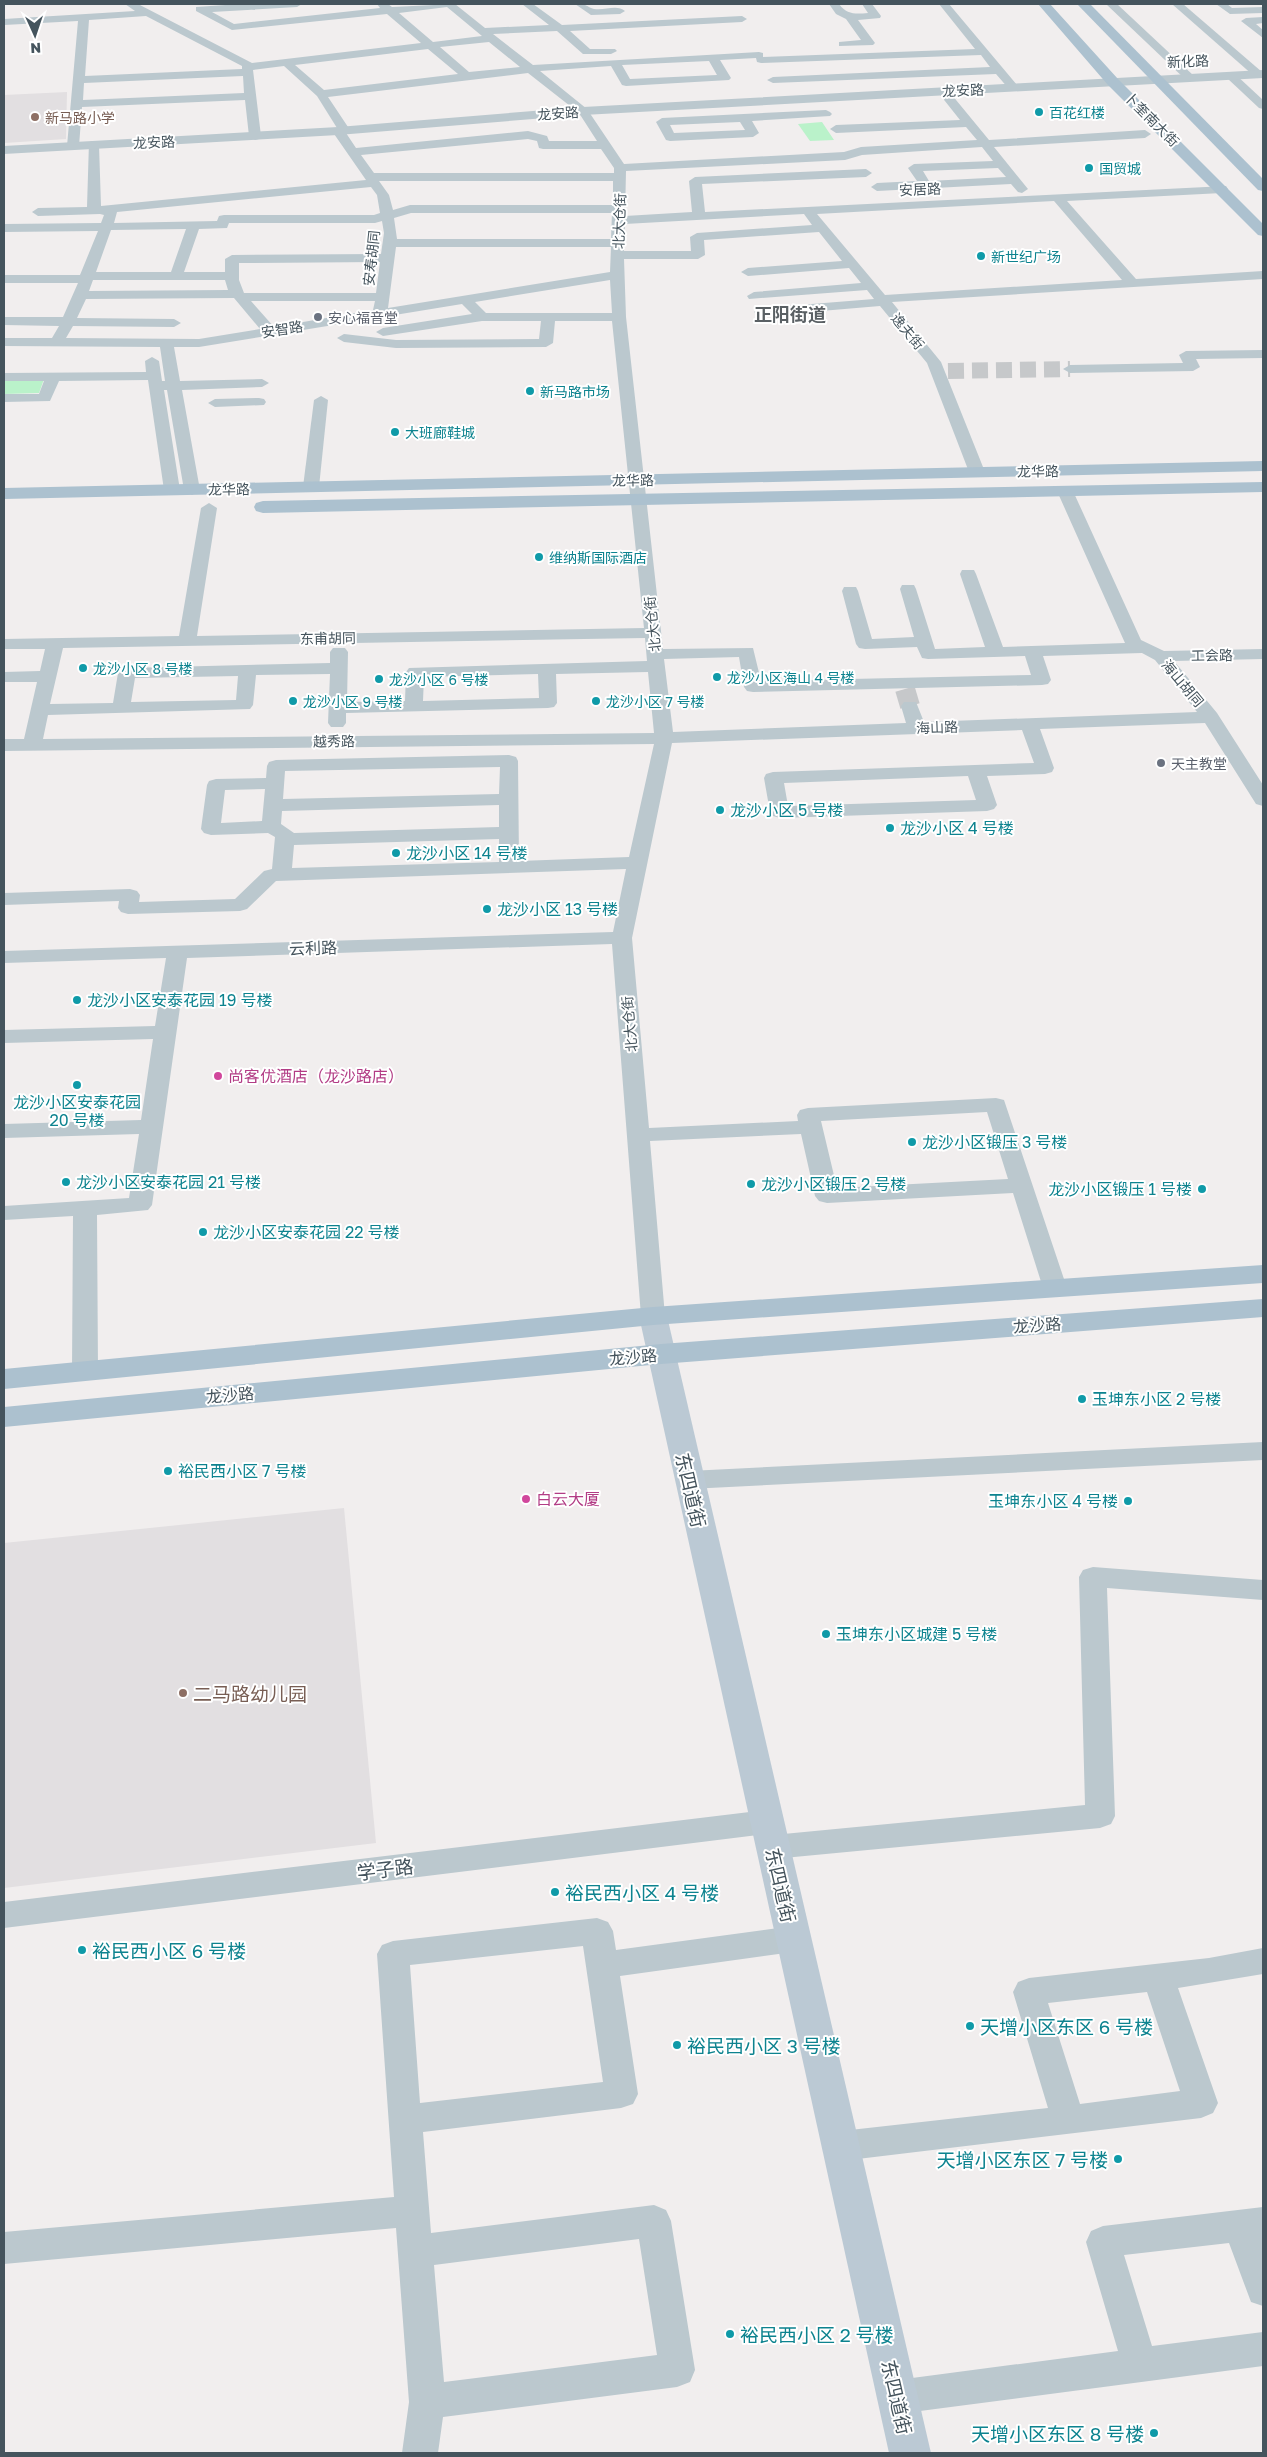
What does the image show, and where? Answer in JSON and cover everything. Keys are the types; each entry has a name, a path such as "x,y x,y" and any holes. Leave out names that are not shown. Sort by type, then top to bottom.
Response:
{"main road":[{"name":"卜奎南大街","path":"1044,4 1113,82 1263,232"},
{"name":"卜奎南大街","path":"1083,4 1263,187"},
{"name":"龙华路","path":"4,494 1263,466"},
{"name":"龙华路","path":"248,508 1263,487"},
{"name":"龙华路","path":"189,508 228,508"},
{"path":"4,1380 653,1316 1263,1274"},
{"name":"龙沙路","path":"4,1417 661,1354 1263,1308"},
{"name":"东四道街","path":"653,1316 910,2453"}],"street":[{"path":"130,4 247,64 255,136"},
{"path":"297,4 200,9 232,27 386,7 449,4 583,111 620,172"},
{"path":"527,4 560,28 587,52 753,45 760,52 785,100"},
{"path":"580,4 591,12 629,10"},
{"path":"831,44 874,42 850,17 840,12 834,4"},
{"path":"850,17 876,16 867,4"},
{"path":"944,4 1013,87"},
{"path":"1111,4 1190,78"},
{"path":"1176,4 1261,74"},
{"path":"1221,4 1230,12 1263,10"},
{"path":"386,7 467,76"},
{"path":"724,7 742,19 748,33"},
{"path":"4,22 147,12"},
{"path":"73,146 77,80 84,17"},
{"path":"77,80 247,69 286,62 432,45 487,34 560,28 742,19"},
{"path":"1263,20 1246,21 1263,35"},
{"path":"954,39 972,38"},
{"path":"321,94 530,68 712,57 760,52 982,52"},
{"path":"615,62 626,83 725,78 712,57"},
{"name":"安寿胡同","path":"286,62 321,94 352,152 372,180 384,203 391,234 380,313"},
{"path":"773,80 999,70"},
{"name":"新化路","path":"1113,82 1261,74"},
{"path":"1231,76 1258,96 1263,106"},
{"name":"龙安路","path":"4,150 255,136 583,111 1113,82"},
{"path":"943,91 1029,199"},
{"path":"76,104 250,96"},
{"path":"815,98 889,206"},
{"path":"939,110 957,109"},
{"path":"876,112 886,126"},
{"path":"744,118 753,134 670,137 662,122 708,120 744,118 826,114"},
{"path":"836,129 968,123"},
{"path":"23,212 102,210 372,180 544,182 620,172 985,144 1145,134"},
{"path":"352,152 528,135 543,139 542,149 605,145"},
{"path":"57,342 80,295 111,213 93,208 93,145"},
{"path":"926,185 914,168 1001,164"},
{"name":"北大仓街","path":"620,172 617,275 618,317 664,738 622,938 653,1316"},
{"path":"699,216 696,181 866,173"},
{"path":"877,187 1014,180"},
{"name":"安居路","path":"194,226 222,225 224,219 375,219 384,203 410,209 699,216 1222,189"},
{"path":"1057,197 1132,283"},
{"path":"132,207 208,207 209,203 306,203"},
{"name":"逸夫街","path":"807,210 943,371 978,472"},
{"path":"4,228 194,226 176,276"},
{"path":"390,243 618,249 698,255 696,237 822,228"},
{"path":"270,331 239,295 232,276 232,259 388,258"},
{"path":"748,272 852,264"},
{"name":"安智路","path":"4,342 199,343 617,275"},
{"path":"761,312 882,300 1263,275"},
{"path":"4,279 232,276"},
{"path":"754,296 870,286"},
{"path":"80,295 382,297"},
{"path":"464,300 482,317"},
{"path":"548,317 546,343 396,344 344,338 482,317 548,317 618,317"},
{"path":"4,321 174,323"},
{"path":"447,344 449,322"},
{"path":"150,342 172,490"},
{"path":"166,342 192,490"},
{"path":"1070,369 1192,367 1186,355 1263,354"},
{"path":"4,377 155,381 173,385 262,383"},
{"path":"4,398 45,398 53,377"},
{"path":"311,487 321,400"},
{"path":"215,403 259,402"},
{"name":"海山胡同","path":"1065,491 1134,644 1161,656 1211,717 1263,800"},
{"path":"187,641 209,508"},
{"path":"968,574 996,652"},
{"path":"908,590 936,683"},
{"path":"850,591 865,644 996,652 1144,648"},
{"name":"东甫胡同","path":"4,644 653,632"},
{"path":"335,765 340,638"},
{"path":"32,744 55,643"},
{"path":"414,706 415,672 546,669 746,652 753,687 906,692 936,683 1042,680 1032,652"},
{"name":"工会路","path":"1161,656 1263,654"},
{"path":"121,708 127,673 339,668"},
{"path":"337,708 548,703 546,669"},
{"path":"40,710 244,705 248,670"},
{"path":"4,677 47,676"},
{"path":"906,692 917,728"},
{"name":"海山路","path":"664,738 1211,717"},
{"path":"976,770 988,805 780,812 773,778 811,776 976,770 1045,768 1029,724"},
{"name":"越秀路","path":"4,745 664,738"},
{"path":"282,875 273,805 276,766 509,761 509,867"},
{"path":"275,784 216,785 211,829 278,833 509,833"},
{"path":"273,805 509,799"},
{"path":"4,899 130,895 128,908 240,905 271,876 638,863"},
{"name":"云利路","path":"4,957 622,938"},
{"path":"4,1213 140,1205 177,952"},
{"path":"4,1036 166,1032"},
{"path":"1022,1185 828,1196 808,1115 996,1104 1022,1185 1055,1288"},
{"path":"4,1131 152,1127"},
{"path":"638,1135 811,1127"},
{"path":"85,1371 86,1208"},
{"path":"689,1480 1263,1451"},
{"name":"学子路","path":"4,1915 770,1834 1100,1816 1093,1576 1263,1590"},
{"path":"404,2102 405,2119 621,2094 597,1932 393,1954 404,2102 412,2211 415,2251 427,2402 420,2453"},
{"path":"602,1965 794,1939"},
{"path":"1068,2120 1029,1992 1158,1977 1263,1961"},
{"path":"841,2146 1201,2103 1158,1977"},
{"path":"4,2248 412,2211"},
{"path":"415,2251 654,2221 677,2370 427,2402"},
{"path":"1140,2365 1104,2242 1252,2224 1263,2290"},
{"path":"897,2397 1263,2349"}],"shaded area":[{"name":"新马路小学","path":"67,92 66,139 4,143 4,95"},
{"name":"二马路幼儿园","path":"344,1508 376,1843 4,1888 4,1543"}],"green space":[{"path":"822,122 834,140 810,141 798,124"},
{"path":"44,379 39,393 4,394 4,380"}],"tunnel":[{"path":"948,371 1070,369"},
{"path":"905,689 910,706"}],"place":[{"name":"百花红楼","path":"1039,112"},
{"name":"新马路小学","path":"35,117"},
{"name":"国贸城","path":"1089,168"},
{"name":"新世纪广场","path":"981,256"},
{"name":"安心福音堂","path":"318,317"},
{"name":"新马路市场","path":"530,391"},
{"name":"大班廊鞋城","path":"395,432"},
{"name":"维纳斯国际酒店","path":"539,557"},
{"name":"龙沙小区 8 号楼","path":"83,668"},
{"name":"龙沙小区海山 4 号楼","path":"717,677"},
{"name":"龙沙小区 6 号楼","path":"379,679"},
{"name":"龙沙小区 9 号楼","path":"293,701"},
{"name":"龙沙小区 7 号楼","path":"596,701"},
{"name":"天主教堂","path":"1161,763"},
{"name":"龙沙小区 5 号楼","path":"720,810"},
{"name":"龙沙小区 4 号楼","path":"890,828"},
{"name":"龙沙小区 14 号楼","path":"396,853"},
{"name":"龙沙小区 13 号楼","path":"487,909"},
{"name":"龙沙小区安泰花园 19 号楼","path":"77,1000"},
{"name":"尚客优酒店（龙沙路店）","path":"218,1076"},
{"name":"龙沙小区安泰花园 20 号楼","path":"77,1085"},
{"name":"龙沙小区锻压 3 号楼","path":"912,1142"},
{"name":"龙沙小区安泰花园 21 号楼","path":"66,1182"},
{"name":"龙沙小区锻压 2 号楼","path":"751,1184"},
{"name":"龙沙小区锻压 1 号楼","path":"1202,1189"},
{"name":"龙沙小区安泰花园 22 号楼","path":"203,1232"},
{"name":"玉坤东小区 2 号楼","path":"1082,1399"},
{"name":"裕民西小区 7 号楼","path":"168,1471"},
{"name":"白云大厦","path":"526,1499"},
{"name":"玉坤东小区 4 号楼","path":"1128,1501"},
{"name":"玉坤东小区城建 5 号楼","path":"826,1634"},
{"name":"二马路幼儿园","path":"183,1693"},
{"name":"裕民西小区 4 号楼","path":"555,1892"},
{"name":"裕民西小区 6 号楼","path":"82,1950"},
{"name":"天增小区东区 6 号楼","path":"970,2026"},
{"name":"裕民西小区 3 号楼","path":"677,2045"},
{"name":"天增小区东区 7 号楼","path":"1118,2159"},
{"name":"裕民西小区 2 号楼","path":"730,2334"},
{"name":"天增小区东区 8 号楼","path":"1154,2433"}],"district":[{"name":"正阳街道","path":"790,314"}]}
